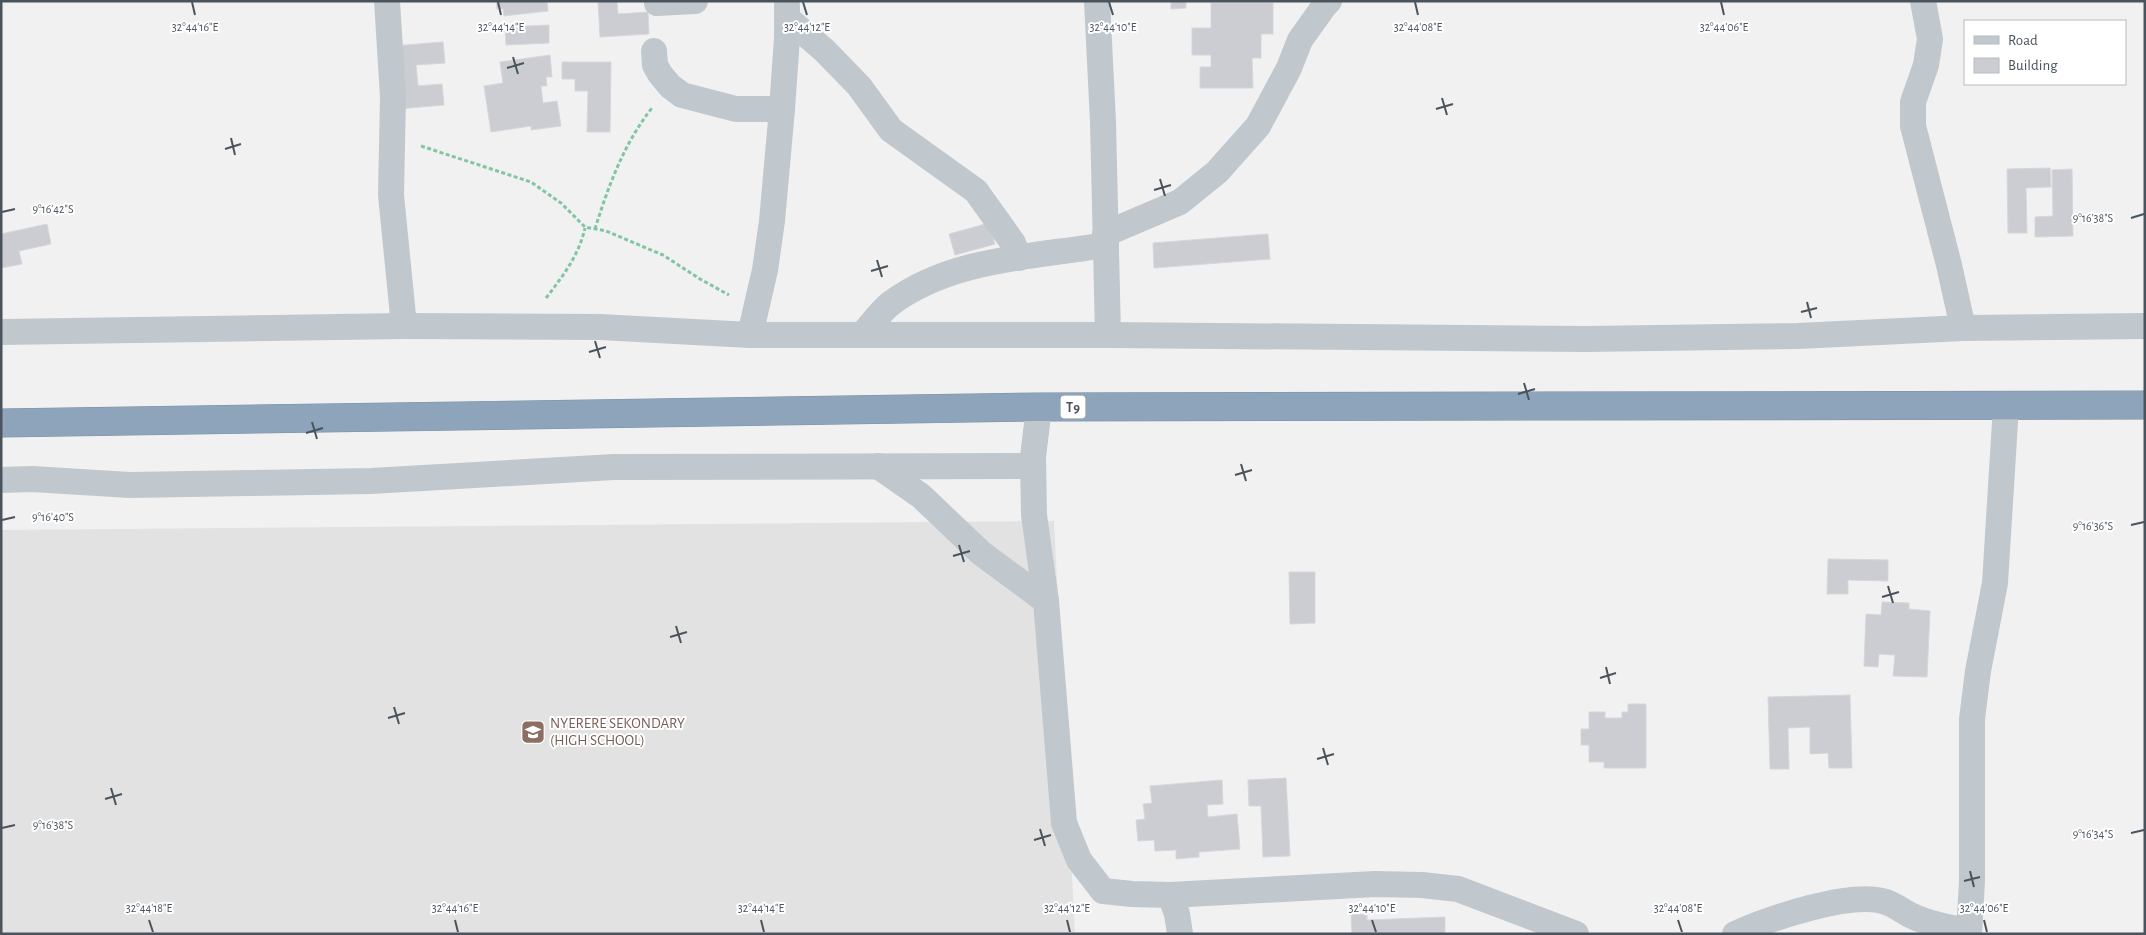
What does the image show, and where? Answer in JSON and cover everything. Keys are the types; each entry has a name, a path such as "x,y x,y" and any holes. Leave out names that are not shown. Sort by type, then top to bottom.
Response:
{"highway":[{"name":"T9","path":"1,423 1039,407 2145,405"}],"street":[{"path":"387,1 393,97 391,196 404,326"},
{"path":"657,3 695,1"},
{"path":"1097,1 1108,335"},
{"path":"862,335 889,305 924,284 983,263 1019,258 1105,240 1180,202 1217,172 1258,126 1289,68 1300,40 1324,5 1329,1"},
{"path":"1923,1 1930,39 1926,64 1913,102 1914,126 1963,328"},
{"path":"787,9 858,86 892,130 976,191 1012,243 1019,258"},
{"path":"750,335 765,270 772,221 782,109 787,9"},
{"path":"654,51 656,65 670,86 682,95 736,109 782,109"},
{"path":"1,332 521,326 600,327 750,335 1108,335 1585,340 1798,336 1963,328 2145,326"},
{"path":"1735,934 1812,907 1874,900 1887,902 1911,916 1940,926 1969,932 1972,881 1972,720 1978,670 1995,583 2006,406"},
{"path":"1039,407 1033,466 1034,515 1046,600 1064,823 1079,860 1103,891 1170,895 1375,884 1422,885 1458,889 1576,934"},
{"path":"878,466 920,496 981,553 1046,600"},
{"path":"1,480 130,485 371,481 614,467 1033,466"},
{"path":"1170,895 1177,914 1180,934"}],"path":[{"path":"595,229 610,185 641,123 670,86"},
{"path":"392,133 431,151 531,182 561,203 585,227 606,231 662,255 700,279 756,310"},
{"path":"521,326 545,299 571,264 583,239 585,227"}],"shaded area":[{"name":"NYERERE SEKONDARY (HIGH SCHOOL)","path":"1054,521 1075,934 1,934 1,530"}],"building":[{"path":"496,1 547,1 548,11 504,16 503,9 497,9"},
{"path":"598,1 617,1 618,14 648,12 649,34 600,37"},
{"path":"1171,1 1186,1 1186,8 1171,9"},
{"path":"1211,3 1273,3 1273,34 1261,34 1261,58 1252,58 1253,88 1200,88 1200,67 1211,67 1211,55 1192,55 1192,28 1211,28"},
{"path":"549,25 549,43 506,45 505,27"},
{"path":"443,42 445,63 416,65 418,86 442,84 444,105 398,109 393,46"},
{"path":"550,55 552,77 546,77 547,86 541,86 543,103 557,101 561,126 531,130 531,126 491,132 484,86 503,83 500,62"},
{"path":"562,62 611,62 610,132 587,132 588,91 575,91 575,79 562,79"},
{"path":"2050,168 2051,187 2026,188 2027,233 2008,233 2007,169"},
{"path":"2072,169 2073,236 2035,237 2035,217 2053,216 2052,170"},
{"path":"989,223 995,244 955,255 949,234"},
{"path":"47,224 51,244 19,251 22,264 1,268 1,234"},
{"path":"1268,234 1270,259 1154,268 1153,243"},
{"path":"1828,559 1888,560 1888,581 1848,580 1848,594 1827,594"},
{"path":"1289,572 1315,572 1315,623 1290,624"},
{"path":"1882,602 1909,603 1909,609 1930,611 1927,677 1893,676 1895,655 1879,654 1878,667 1864,666 1866,614 1881,615"},
{"path":"1850,695 1852,768 1829,768 1828,753 1810,754 1810,727 1788,728 1789,769 1770,769 1768,697"},
{"path":"1628,704 1646,704 1646,768 1604,768 1604,762 1589,762 1589,745 1581,745 1581,729 1589,729 1589,712 1605,712 1605,718 1622,718 1622,712 1628,712"},
{"path":"1286,778 1290,856 1263,857 1261,806 1249,806 1248,780"},
{"path":"1222,780 1223,804 1207,805 1208,817 1237,814 1240,849 1199,852 1199,857 1176,859 1176,850 1155,851 1154,840 1138,841 1136,820 1145,819 1143,804 1152,803 1150,786"},
{"path":"1367,914 1367,920 1445,917 1445,934 1352,934 1351,915"}],"place":[{"name":"NYERERE SEKONDARY (HIGH SCHOOL)","path":"533,732"}]}
